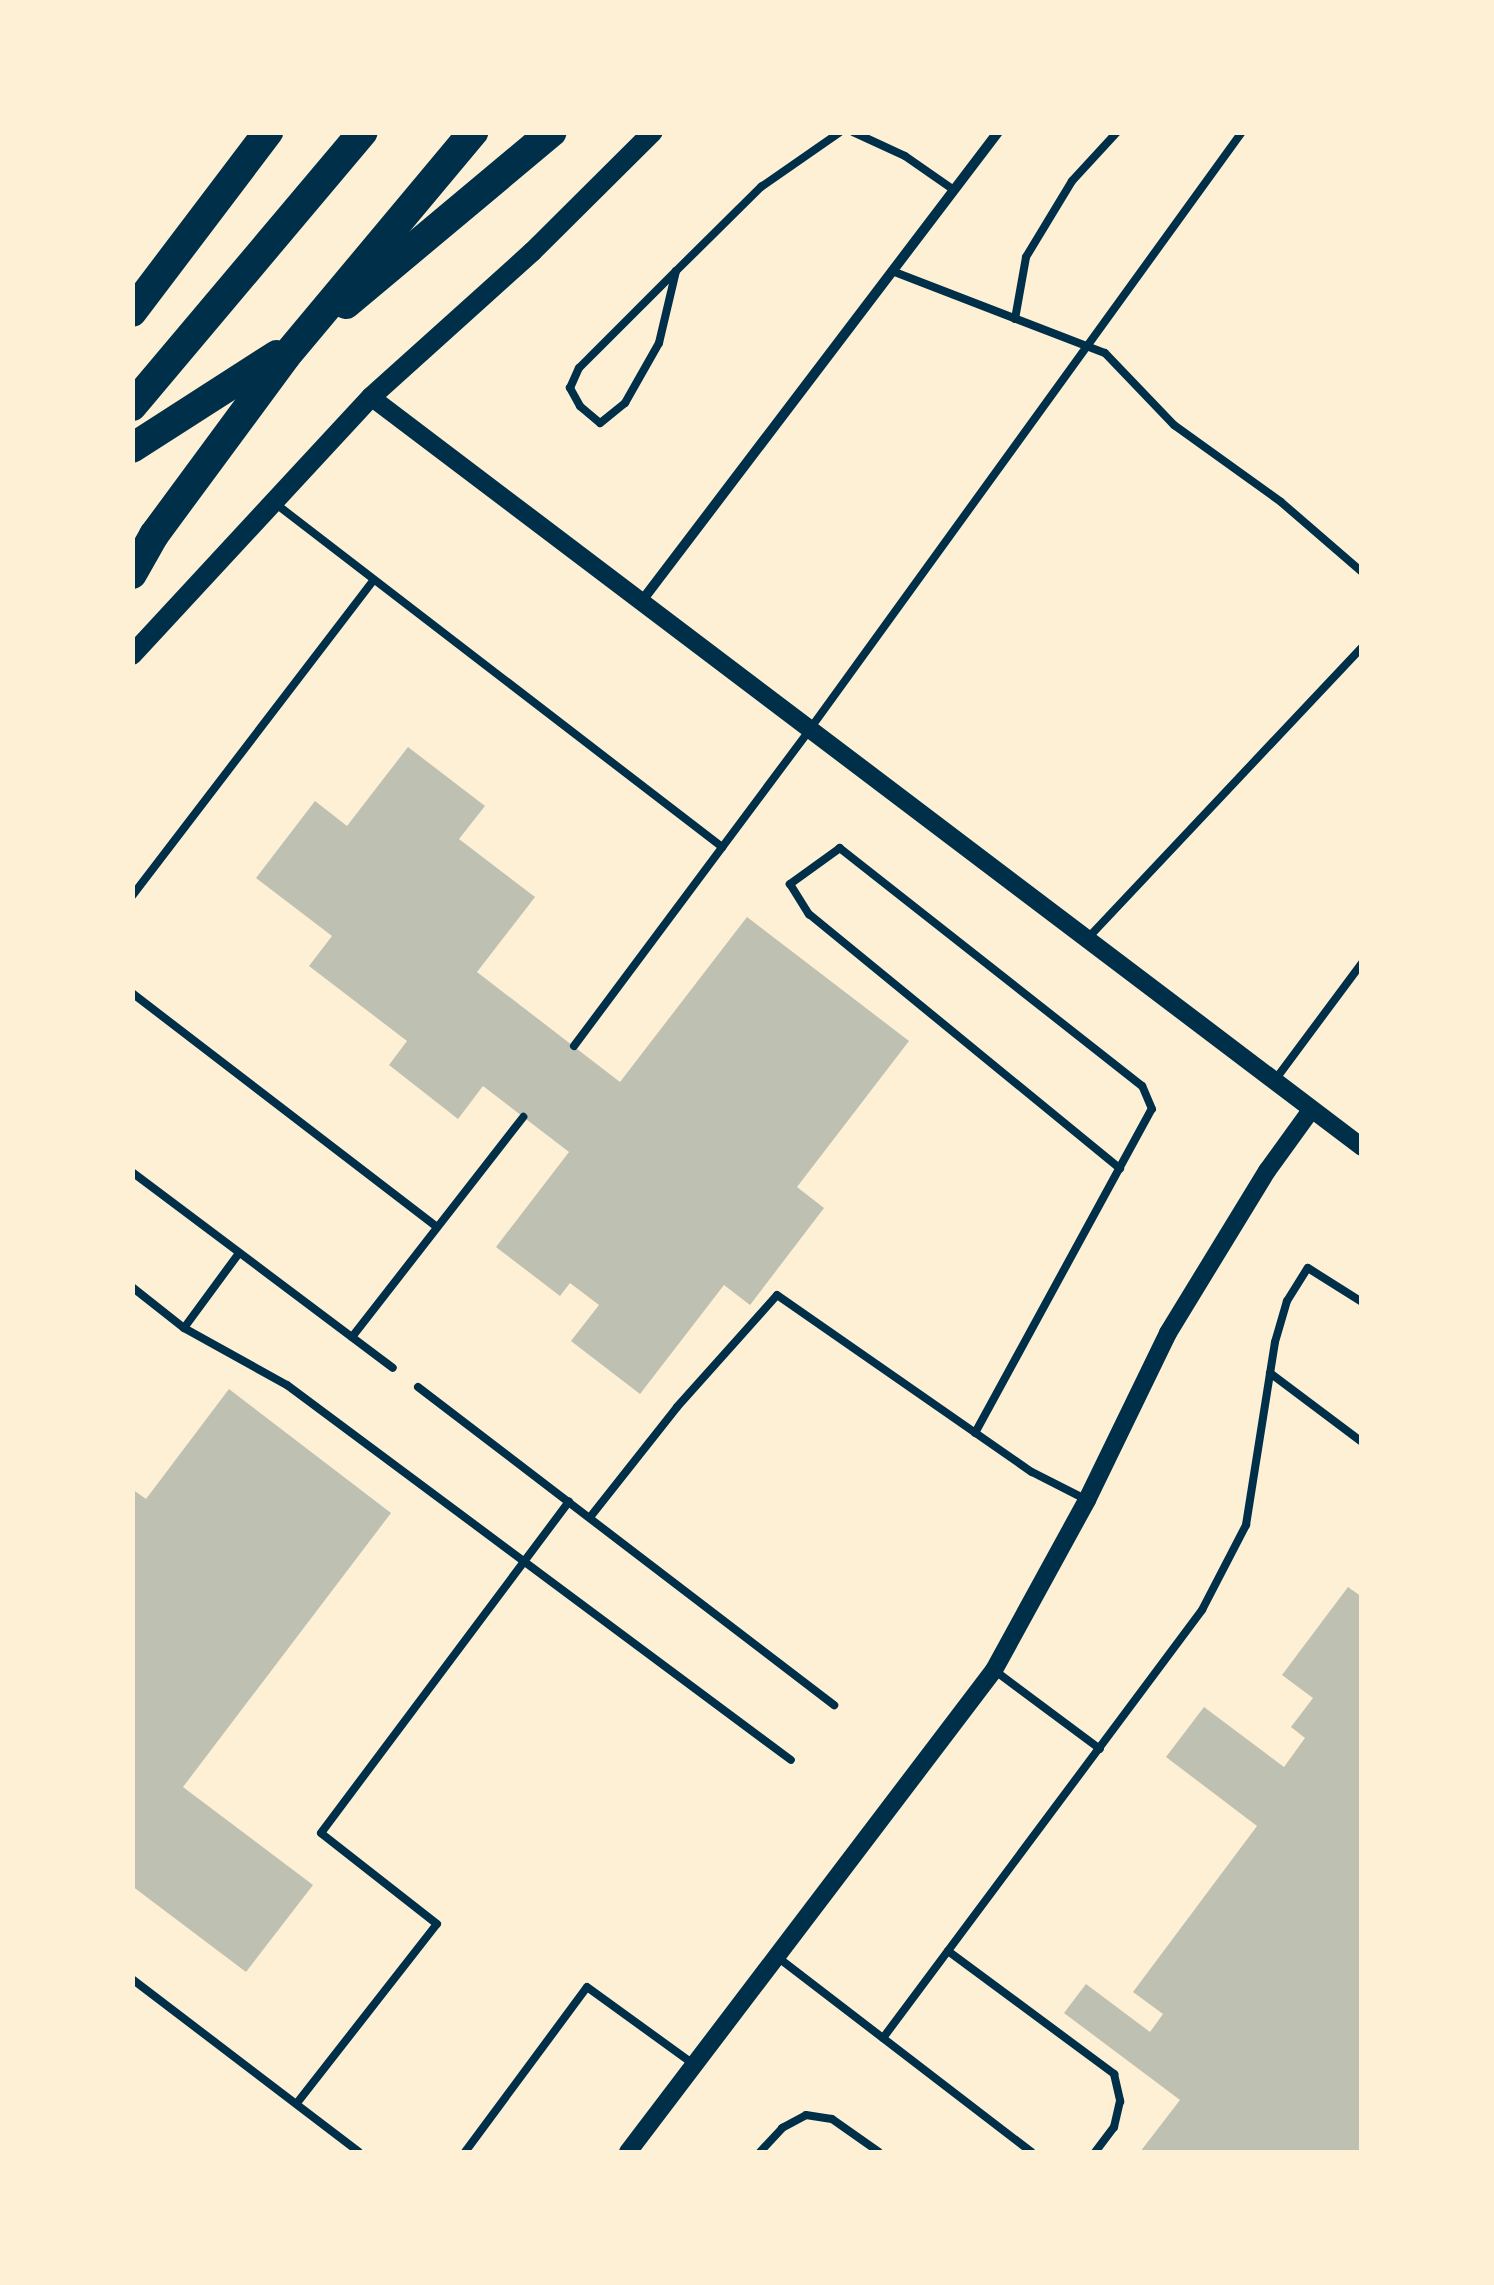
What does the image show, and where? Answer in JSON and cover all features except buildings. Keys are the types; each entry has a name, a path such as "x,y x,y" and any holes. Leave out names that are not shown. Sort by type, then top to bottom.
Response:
{"highway":[{"path":"132,312 268,132"},
{"path":"132,406 363,132"},
{"path":"132,574 154,534 286,356 473,132"},
{"path":"132,448 246,377 356,296 550,134"}],"main road":[{"path":"132,655 371,397 532,252 653,132"}],"street":[{"path":"641,602 998,132"},
{"path":"371,397 1362,1147"},
{"path":"628,2152 994,1670 1087,1500 1168,1333 1268,1171 1312,1110"}],"lane":[{"path":"676,271 660,343 625,403 600,423 570,388 578,368 676,271 761,187 840,132"},
{"path":"852,132 905,156 954,190"},
{"path":"1015,318 1026,256 1072,182 1117,132"},
{"path":"574,1046 810,729 1242,132"},
{"path":"892,271 1105,353 1174,425 1281,502 1362,572"},
{"path":"272,502 722,846"},
{"path":"132,896 374,580"},
{"path":"1087,938 1362,647"},
{"path":"976,1433 1120,1169 1152,1109 1142,1086 840,848 790,884 809,914 1120,1169"},
{"path":"1275,1080 1362,962"},
{"path":"132,994 437,1227"},
{"path":"352,1337 523,1116"},
{"path":"132,1172 393,1368"},
{"path":"184,1328 240,1252"},
{"path":"882,2038 1202,1610 1246,1525 1270,1373 1287,1301 1308,1268 1362,1302"},
{"path":"132,1287 184,1328 287,1385 526,1559 791,1760"},
{"path":"590,1516 677,1407 778,1295 1032,1472 1087,1500"},
{"path":"1270,1373 1362,1442"},
{"path":"418,1387 834,1704"},
{"path":"296,2104 436,1924 321,1833 568,1501"},
{"path":"994,1670 1100,1749"},
{"path":"948,1951 1114,2074 1120,2101 1114,2128 1095,2152"},
{"path":"776,1956 1031,2152"},
{"path":"132,1978 359,2152"},
{"path":"465,2152 587,1987 694,2065"},
{"path":"760,2152 782,2128 806,2114 832,2119 878,2152"}]}
